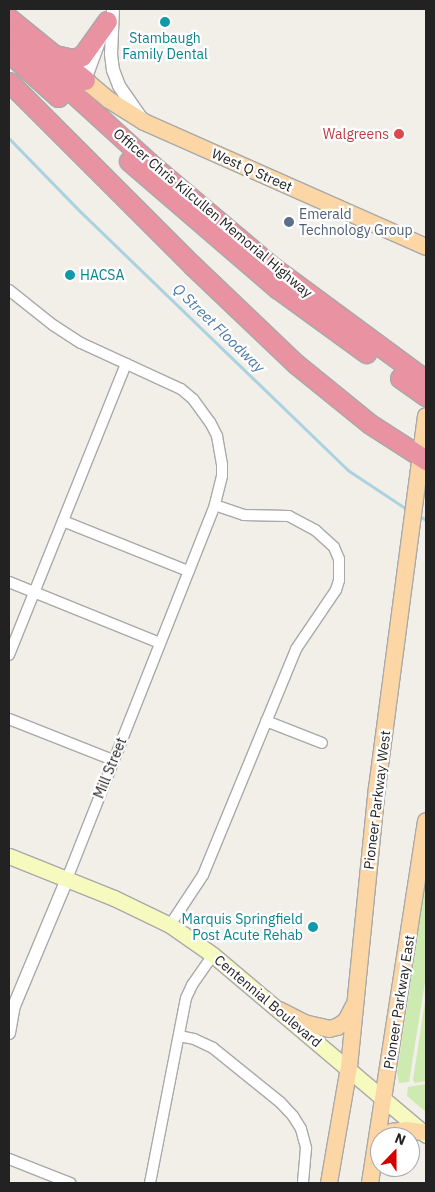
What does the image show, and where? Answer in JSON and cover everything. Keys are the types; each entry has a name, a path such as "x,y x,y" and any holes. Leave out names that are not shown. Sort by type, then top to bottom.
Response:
{"highway":[{"path":"54,55 72,59 82,56 111,13"},
{"path":"9,18 85,80"},
{"name":"Officer Chris Kilcullen Memorial Highway","path":"9,35 152,165 402,372 426,396"},
{"name":"Officer Chris Kilcullen Memorial Highway","path":"9,54 157,187 278,289 402,372 426,380"},
{"path":"9,82 192,265 296,364 370,424 423,458"}],"main road":[{"name":"West Q Street","path":"85,80 123,110 144,122 426,247"},
{"name":"Pioneer Parkway West","path":"329,1183 349,1067 377,788 416,494 423,458 426,416"},
{"name":"Pioneer Parkway East","path":"381,1127 426,821"},
{"name":"Centennial Boulevard","path":"9,856 114,898 170,926 213,955 349,1067 384,1100 425,1133"},
{"path":"278,1010 304,1023 329,1029 337,1027 346,1021 351,1014 356,998"}],"street":[{"path":"85,80 111,13"},
{"path":"111,13 113,70 119,86 144,122"},
{"name":"Mill Street","path":"9,1033 11,1005 67,879 188,571 216,505 222,476 217,436 210,422 193,400 181,389 81,343 11,296"},
{"path":"9,655 126,364"},
{"path":"170,926 203,874 296,649 336,590 339,580 339,559 334,547 315,530 289,516 244,515 216,505"},
{"path":"63,520 188,571"},
{"path":"9,582 160,643"},
{"path":"9,720 113,760"},
{"path":"266,721 322,743"},
{"path":"150,1183 189,992 213,955"},
{"path":"179,1036 194,1039 213,1048 280,1102 293,1116 301,1129 306,1148 303,1183"},
{"path":"9,1159 70,1183"}],"green space":[{"path":"426,880 426,976 409,1082 399,1083 397,1073"},
{"path":"426,995 426,1081 415,1083 413,1080"},
{"path":"426,1084 426,1112 407,1096 408,1087"}],"waterway":[{"name":"Q Street Floodway","path":"9,138 81,212 348,470 407,509"},
{"name":"Q Street Floodway","path":"419,515 426,520"}],"place":[{"name":"Stambaugh Family Dental","path":"165,22"},
{"name":"Walgreens","path":"399,134"},
{"name":"Emerald Technology Group","path":"289,222"},
{"name":"HACSA","path":"70,275"},
{"name":"Marquis Springfield Post Acute Rehab","path":"313,927"}]}
